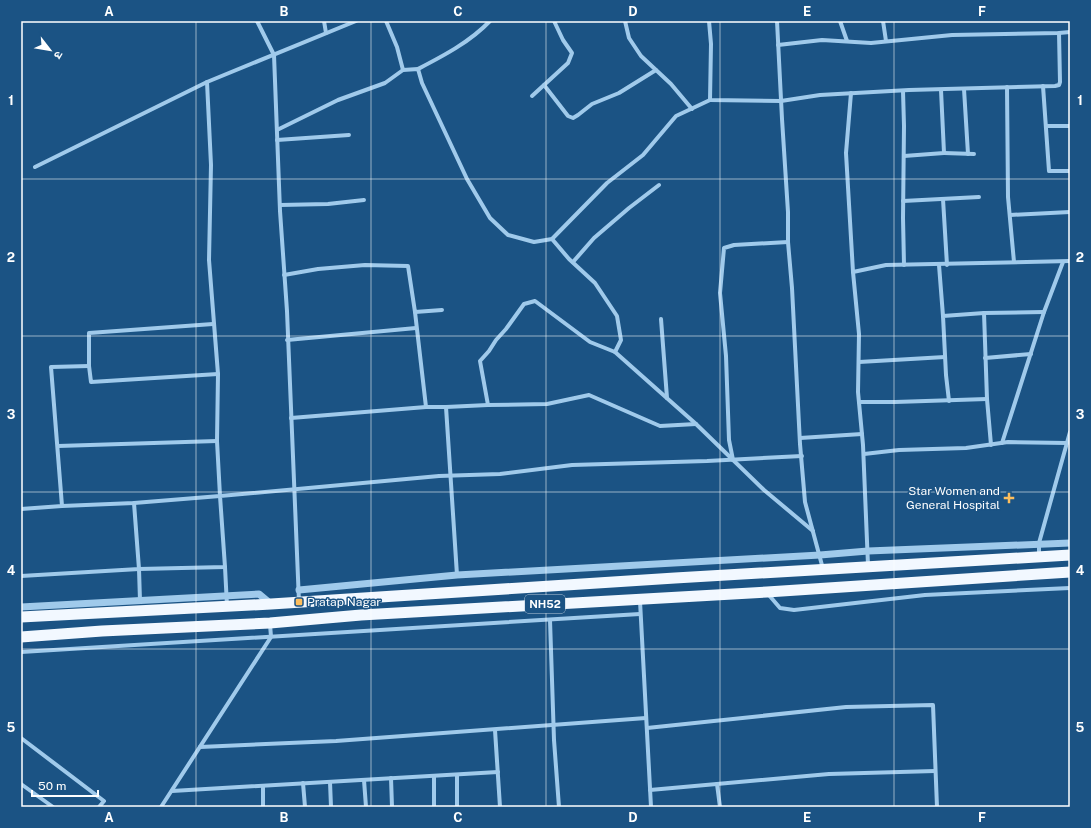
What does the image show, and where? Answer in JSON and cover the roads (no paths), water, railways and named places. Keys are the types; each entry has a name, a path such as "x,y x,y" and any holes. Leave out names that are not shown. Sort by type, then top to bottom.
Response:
{"highway":[{"name":"NH52","path":"21,617 140,606 227,601 272,604 299,596 674,578 1070,555"},
{"name":"NH52","path":"21,637 640,598 767,592 1070,572"}],"street":[{"path":"257,21 274,55 299,596 457,574 820,555 868,551 1039,543 1070,543"},
{"path":"324,21 326,33"},
{"path":"35,167 207,82 356,21"},
{"path":"386,21 397,47 403,70"},
{"path":"277,130 338,100 384,83 403,70 418,69 444,56 482,29 490,21"},
{"path":"532,96 568,63 572,53 563,40 554,21"},
{"path":"625,21 629,38 641,56 671,84 692,109"},
{"path":"709,21 711,44 710,100"},
{"path":"778,21 778,45 788,212 788,242 793,296 800,438 805,502 823,570"},
{"path":"840,21 847,42"},
{"path":"883,21 886,41"},
{"path":"778,45 822,40 871,43 952,35 1070,32"},
{"path":"418,69 422,82 467,178 490,218 508,236 534,242 552,239 607,183 643,155 676,116 710,100 781,101 820,95 851,93 1055,86 1059,85 1060,82 1059,33"},
{"path":"544,85 568,116 573,118 592,104 620,93 656,70"},
{"path":"207,82 211,165 209,260 218,374 217,441 227,601"},
{"path":"1043,86 1049,171 1070,171"},
{"path":"1007,87 1008,197 1014,262"},
{"path":"964,89 968,154"},
{"path":"941,90 944,153"},
{"path":"903,91 904,265"},
{"path":"851,93 846,153 853,272 859,334 858,392 864,454 868,566"},
{"path":"1046,126 1070,126"},
{"path":"277,140 349,135"},
{"path":"904,156 944,153 974,154"},
{"path":"573,262 594,238 628,208 660,186"},
{"path":"903,200 979,197"},
{"path":"943,199 947,265"},
{"path":"280,205 328,204 364,200"},
{"path":"1010,215 1070,212"},
{"path":"552,239 595,283 617,316 621,340 615,352"},
{"path":"733,460 729,440 726,356 720,293 724,248 734,245 788,242"},
{"path":"853,272 886,265 947,265 1070,261"},
{"path":"1002,443 1044,312 1063,262"},
{"path":"284,275 364,265 408,266 426,407"},
{"path":"939,265 949,401"},
{"path":"488,405 480,361 524,304 535,301 590,342 615,352 696,424 764,490 814,532"},
{"path":"415,312 442,310"},
{"path":"943,316 984,313 1044,312"},
{"path":"984,313 986,399 991,445"},
{"path":"661,319 667,398"},
{"path":"213,324 89,333 89,366 91,382 218,374"},
{"path":"288,340 416,328"},
{"path":"985,358 1031,354"},
{"path":"859,362 945,357"},
{"path":"62,506 52,367 89,366"},
{"path":"291,418 426,407 547,404 589,395 660,426 696,424"},
{"path":"859,402 986,399"},
{"path":"446,407 457,574"},
{"path":"1039,556 1039,543 1070,432"},
{"path":"800,438 862,434"},
{"path":"58,446 217,441"},
{"path":"864,454 899,450 966,448 1002,443 1067,443"},
{"path":"21,509 134,503 451,475 500,474 572,465 733,460 802,456"},
{"path":"21,607 140,606 134,503"},
{"path":"21,576 139,569 225,566"},
{"path":"767,592 780,608 794,610 926,595 1070,588"},
{"path":"640,598 651,807"},
{"path":"21,652 640,614"},
{"path":"550,620 559,807"},
{"path":"161,807 271,637 270,622"},
{"path":"647,728 846,707 933,704 937,807"},
{"path":"200,747 336,741 646,718"},
{"path":"495,730 500,807"},
{"path":"21,738 104,801 99,807"},
{"path":"650,790 829,774 935,771"},
{"path":"172,791 498,772"},
{"path":"457,775 457,807"},
{"path":"434,776 434,807"},
{"path":"391,778 392,807"},
{"path":"364,780 366,807"},
{"path":"330,782 331,807"},
{"path":"304,783 305,807"},
{"path":"21,784 53,807"},
{"path":"717,784 720,807"},
{"path":"263,786 263,807"}],"place":[{"name":"Star Women and General Hospital","path":"1009,498"},
{"name":"Pratap Nagar","path":"299,602"}]}
